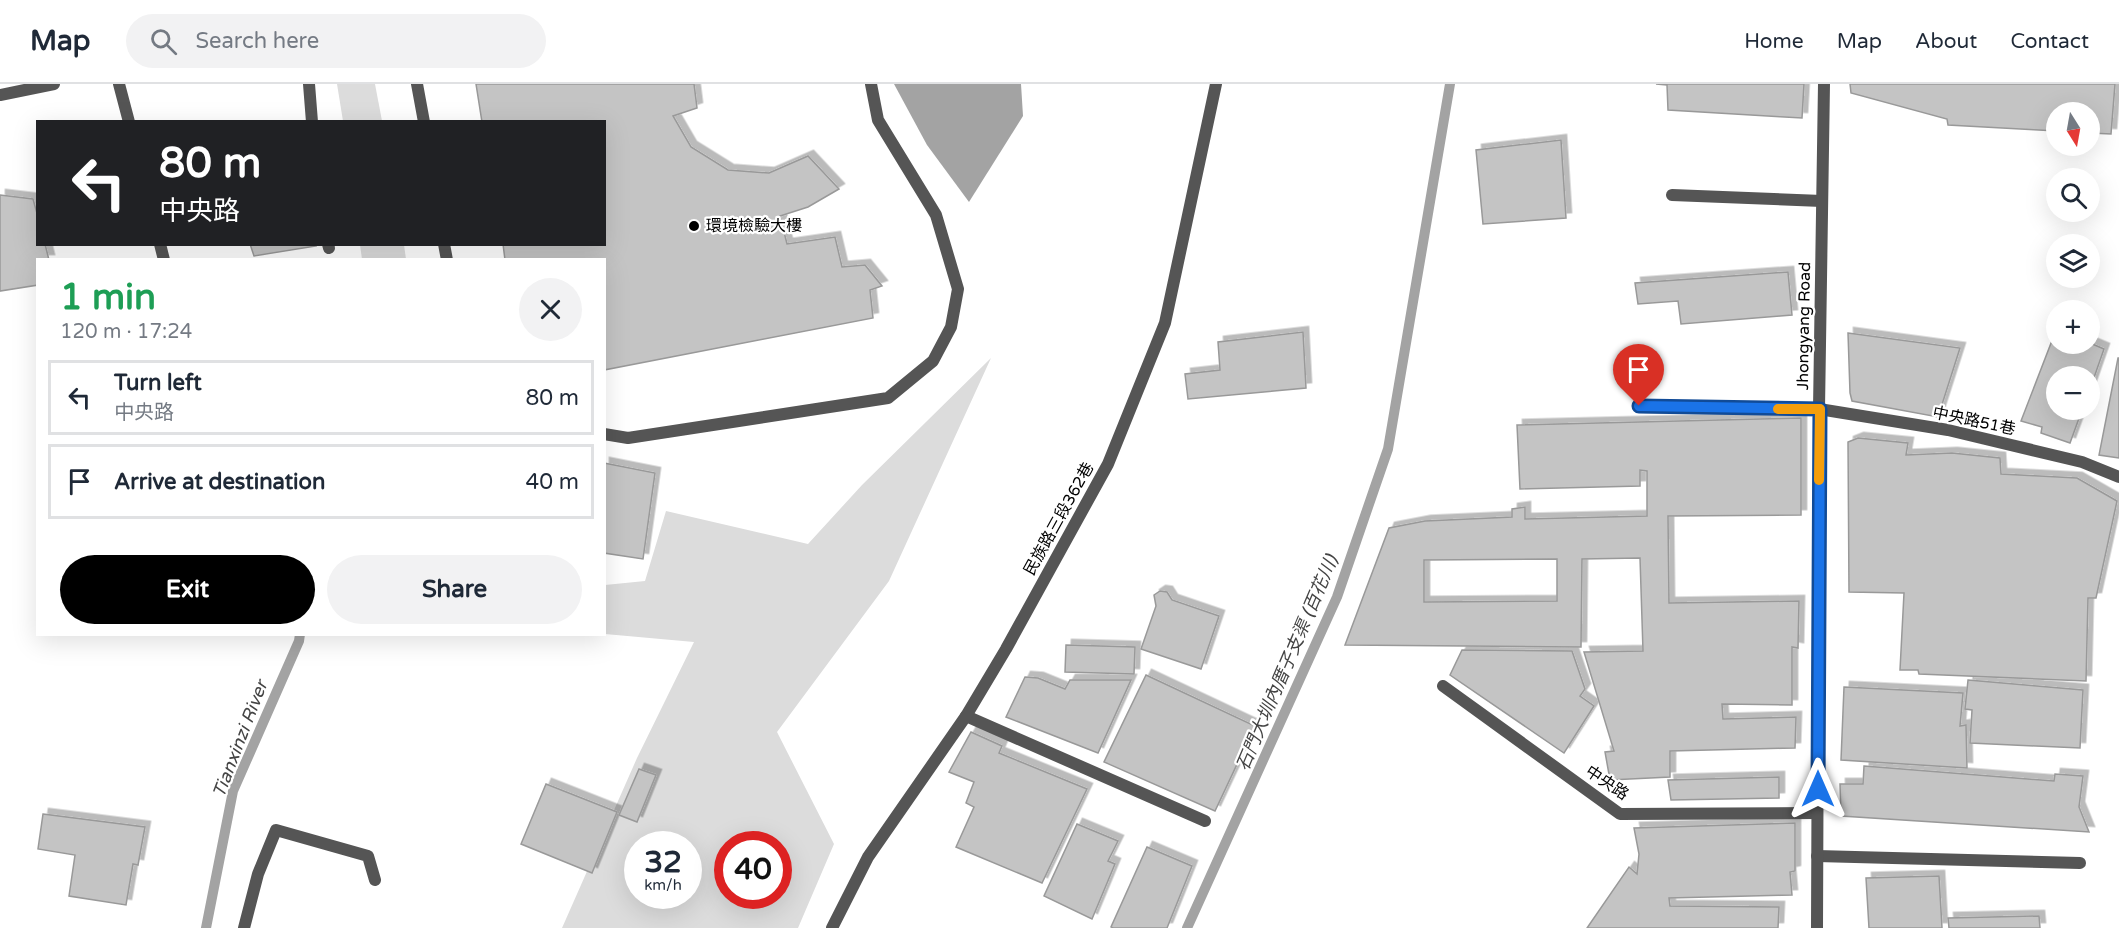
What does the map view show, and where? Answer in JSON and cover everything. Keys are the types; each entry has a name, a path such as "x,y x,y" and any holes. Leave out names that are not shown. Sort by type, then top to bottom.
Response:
{"street":[{"path":"0,95 54,84"},
{"path":"119,84 128,120"},
{"path":"309,84 312,120"},
{"path":"417,84 424,120"},
{"path":"606,434 628,438 888,398 933,361 951,327 958,289 936,215 878,120 871,84"},
{"name":"民族路三段362巷","path":"832,928 868,857 966,716 1006,649 1108,464 1165,323 1216,84"},
{"name":"Jhongyang Road","path":"1817,928 1824,84"},
{"path":"1672,195 1822,201"},
{"path":"1639,406 1820,409"},
{"name":"中央路51巷","path":"1820,409 1948,430 2082,462 2119,477"},
{"name":"中央路","path":"1443,686 1620,814 1817,813"},
{"path":"966,716 1205,821"},
{"path":"244,928 258,874 276,830 368,856 375,880"},
{"path":"1817,856 2080,863"}],"shaded area":[{"path":"337,84 375,84 382,120 343,120"},
{"path":"894,84 1021,84 1023,116 969,202 927,145"},
{"path":"360,246 404,246 406,258 362,258"},
{"path":"991,358 889,581 777,732 834,844 798,928 562,928 637,758 694,642 606,634 606,585 645,581 666,511 808,544 862,485"}],"building":[{"name":"環境檢驗大樓","path":"476,84 694,84 697,108 673,116 691,147 728,170 769,173 808,156 839,189 808,207 780,216 787,244 835,237 842,267 865,265 882,286 870,290 873,318 606,370 606,258 505,258 503,246 606,246 606,120 482,120"},
{"path":"1656,84 1804,84 1802,118 1668,110 1667,85"},
{"path":"1850,84 2115,84 2111,134 2100,133 2100,102 2046,102 2046,130 1948,125 1947,119 1851,93"},
{"path":"1561,140 1566,218 1483,224 1476,150"},
{"path":"0,195 33,199 36,210 36,246 46,246 48,258 36,258 36,285 0,291"},
{"path":"251,246 316,246 254,256"},
{"path":"1788,272 1792,315 1681,324 1678,301 1638,304 1635,283"},
{"path":"1303,332 1306,388 1188,399 1185,374 1220,370 1218,342"},
{"path":"1848,333 1960,348 1938,417 1852,401"},
{"path":"2100,347 2104,349 2098,366 2046,366 2046,420 2078,420 2070,443 2041,433 2042,427 2021,421 2047,354 2100,354"},
{"path":"2119,358 2119,458 2099,455"},
{"path":"1801,418 1801,515 1668,516 1669,603 1799,601 1798,648 1792,647 1792,705 1722,704 1723,719 1796,717 1795,748 1670,751 1670,777 1610,780 1605,752 1614,751 1584,652 1643,651 1640,558 1582,559 1581,647 1345,645 1389,528 1425,521 1512,517 1512,509 1525,507 1525,519 1647,516 1647,471 1640,470 1640,486 1520,489 1517,425","holes":["1557,559 1557,601 1424,602 1424,560"]},
{"path":"1858,438 1908,443 1906,455 1952,453 2000,458 2001,474 2077,478 2117,501 2096,598 2088,598 2086,681 1919,674 1918,670 1900,670 1904,593 1849,592 1848,442"},
{"path":"606,463 655,473 643,559 606,553"},
{"path":"1160,591 1167,592 1172,600 1219,616 1201,669 1141,649 1156,606 1154,595"},
{"path":"1066,645 1135,647 1134,674 1065,672"},
{"path":"1462,650 1572,651 1585,689 1580,696 1594,706 1564,753 1450,675"},
{"path":"1146,675 1255,726 1215,811 1104,762"},
{"path":"1025,677 1038,678 1065,689 1070,680 1131,680 1098,753 1006,717"},
{"path":"1968,680 2083,690 2080,748 1970,743 1972,710 1965,709"},
{"path":"1844,687 1963,693 1960,726 1966,725 1967,768 1841,760"},
{"path":"971,732 1002,746 999,753 1087,789 1042,883 956,847 974,807 966,803 974,782 949,772"},
{"path":"1864,766 2054,781 2055,774 2083,776 2079,807 2089,832 1841,816 1840,784 1863,784"},
{"path":"639,769 656,775 637,822 619,815"},
{"path":"1779,777 1779,798 1671,800 1668,780"},
{"path":"546,784 617,812 592,873 521,844"},
{"path":"43,814 145,827 138,865 133,864 126,905 69,896 75,855 38,849"},
{"path":"1795,823 1795,871 1790,872 1792,895 1669,898 1670,906 1779,907 1778,928 1587,928 1629,867 1637,874 1639,854 1634,828"},
{"path":"1077,824 1118,841 1108,861 1115,864 1092,919 1044,896"},
{"path":"1147,847 1192,866 1167,928 1113,928 1111,927"},
{"path":"1939,876 1942,928 1869,928 1866,878"},
{"path":"2039,916 2040,928 1949,928 1948,918"}],"waterway":[{"name":"石門大圳內厝子支渠 (百花川)","path":"1187,928 1337,597 1388,449 1450,84"},
{"name":"Tianxinzi River","path":"206,928 233,791 300,636"}],"slow traffic":[{"path":"1778,409 1820,409 1819,480"}],"place":[{"name":"環境檢驗大樓","path":"694,226"}],"route":[{"path":"1639,406 1820,409 1818,789"}]}
